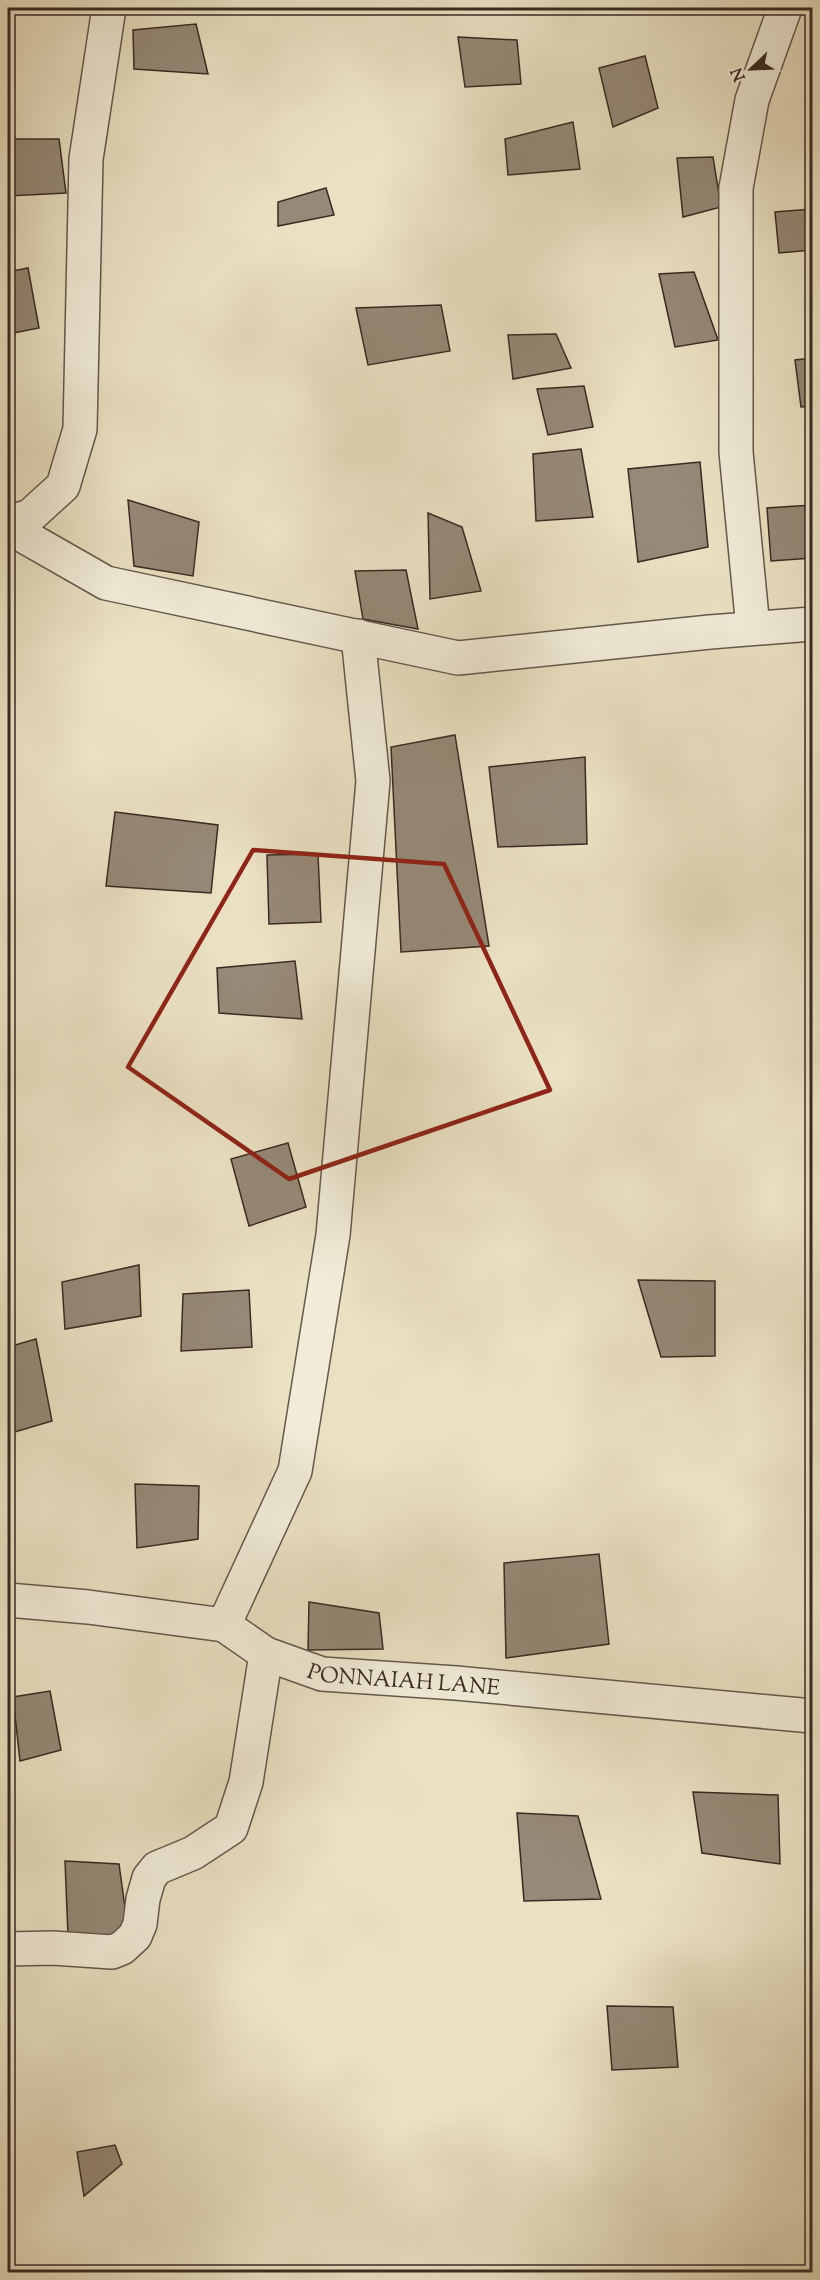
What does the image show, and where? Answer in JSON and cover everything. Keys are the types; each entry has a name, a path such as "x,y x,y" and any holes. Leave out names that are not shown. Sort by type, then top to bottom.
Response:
{"street":[{"path":"8,525 30,516 63,486 80,429 86,159 109,8"},
{"path":"753,628 736,452 736,188 752,100 785,8"},
{"path":"8,525 106,583 458,658 813,624"},
{"path":"224,1625 295,1471 333,1235 373,780 358,636"},
{"name":"PONNAIAH LANE","path":"8,1600 88,1607 224,1625 266,1654 322,1674 456,1683 813,1716"},
{"path":"8,1949 52,1948 112,1952 122,1948 138,1930 149,1878 157,1868 193,1853 231,1828 246,1782 266,1654"}],"highlighted area":[{"path":"253,850 444,864 550,1090 289,1179 128,1067"}],"building":[{"path":"196,24 208,74 134,69 133,30"},
{"path":"458,37 517,40 521,84 465,87"},
{"path":"645,56 658,108 613,127 599,68"},
{"path":"573,122 580,169 508,175 505,139"},
{"path":"8,139 59,139 66,193 8,196"},
{"path":"713,157 721,207 683,217 677,158"},
{"path":"326,188 334,215 278,226 278,202"},
{"path":"812,209 812,250 779,253 775,212"},
{"path":"28,268 39,328 8,334 8,272"},
{"path":"694,272 718,340 675,347 659,274"},
{"path":"441,305 450,351 368,365 356,308"},
{"path":"556,334 571,368 513,379 508,335"},
{"path":"812,358 812,406 801,407 795,360"},
{"path":"584,386 593,427 548,435 537,389"},
{"path":"581,449 593,517 536,521 533,454"},
{"path":"700,462 708,547 638,562 628,469"},
{"path":"128,500 199,522 193,576 134,566"},
{"path":"812,505 812,558 771,561 767,508"},
{"path":"428,513 462,527 481,591 430,599"},
{"path":"406,570 418,629 363,619 355,571"},
{"path":"455,735 489,946 401,952 391,747"},
{"path":"585,757 587,844 498,847 489,767"},
{"path":"115,812 218,825 211,893 106,886"},
{"path":"318,854 321,922 269,924 267,855"},
{"path":"295,961 302,1019 219,1013 217,968"},
{"path":"288,1143 306,1207 249,1226 231,1159"},
{"path":"139,1265 141,1316 65,1329 62,1282"},
{"path":"638,1280 715,1281 715,1356 661,1357"},
{"path":"249,1290 252,1347 181,1351 183,1294"},
{"path":"36,1339 52,1421 8,1434 8,1347"},
{"path":"135,1484 199,1486 198,1539 137,1548"},
{"path":"599,1554 609,1644 506,1658 504,1563"},
{"path":"309,1602 379,1613 383,1649 308,1650"},
{"path":"50,1691 61,1750 20,1761 13,1697"},
{"path":"693,1792 778,1795 780,1864 702,1853"},
{"path":"517,1813 578,1816 601,1899 524,1901"},
{"path":"65,1861 119,1864 129,1937 68,1936"},
{"path":"607,2006 673,2007 678,2067 612,2070"},
{"path":"115,2145 122,2164 84,2196 77,2152"}]}
